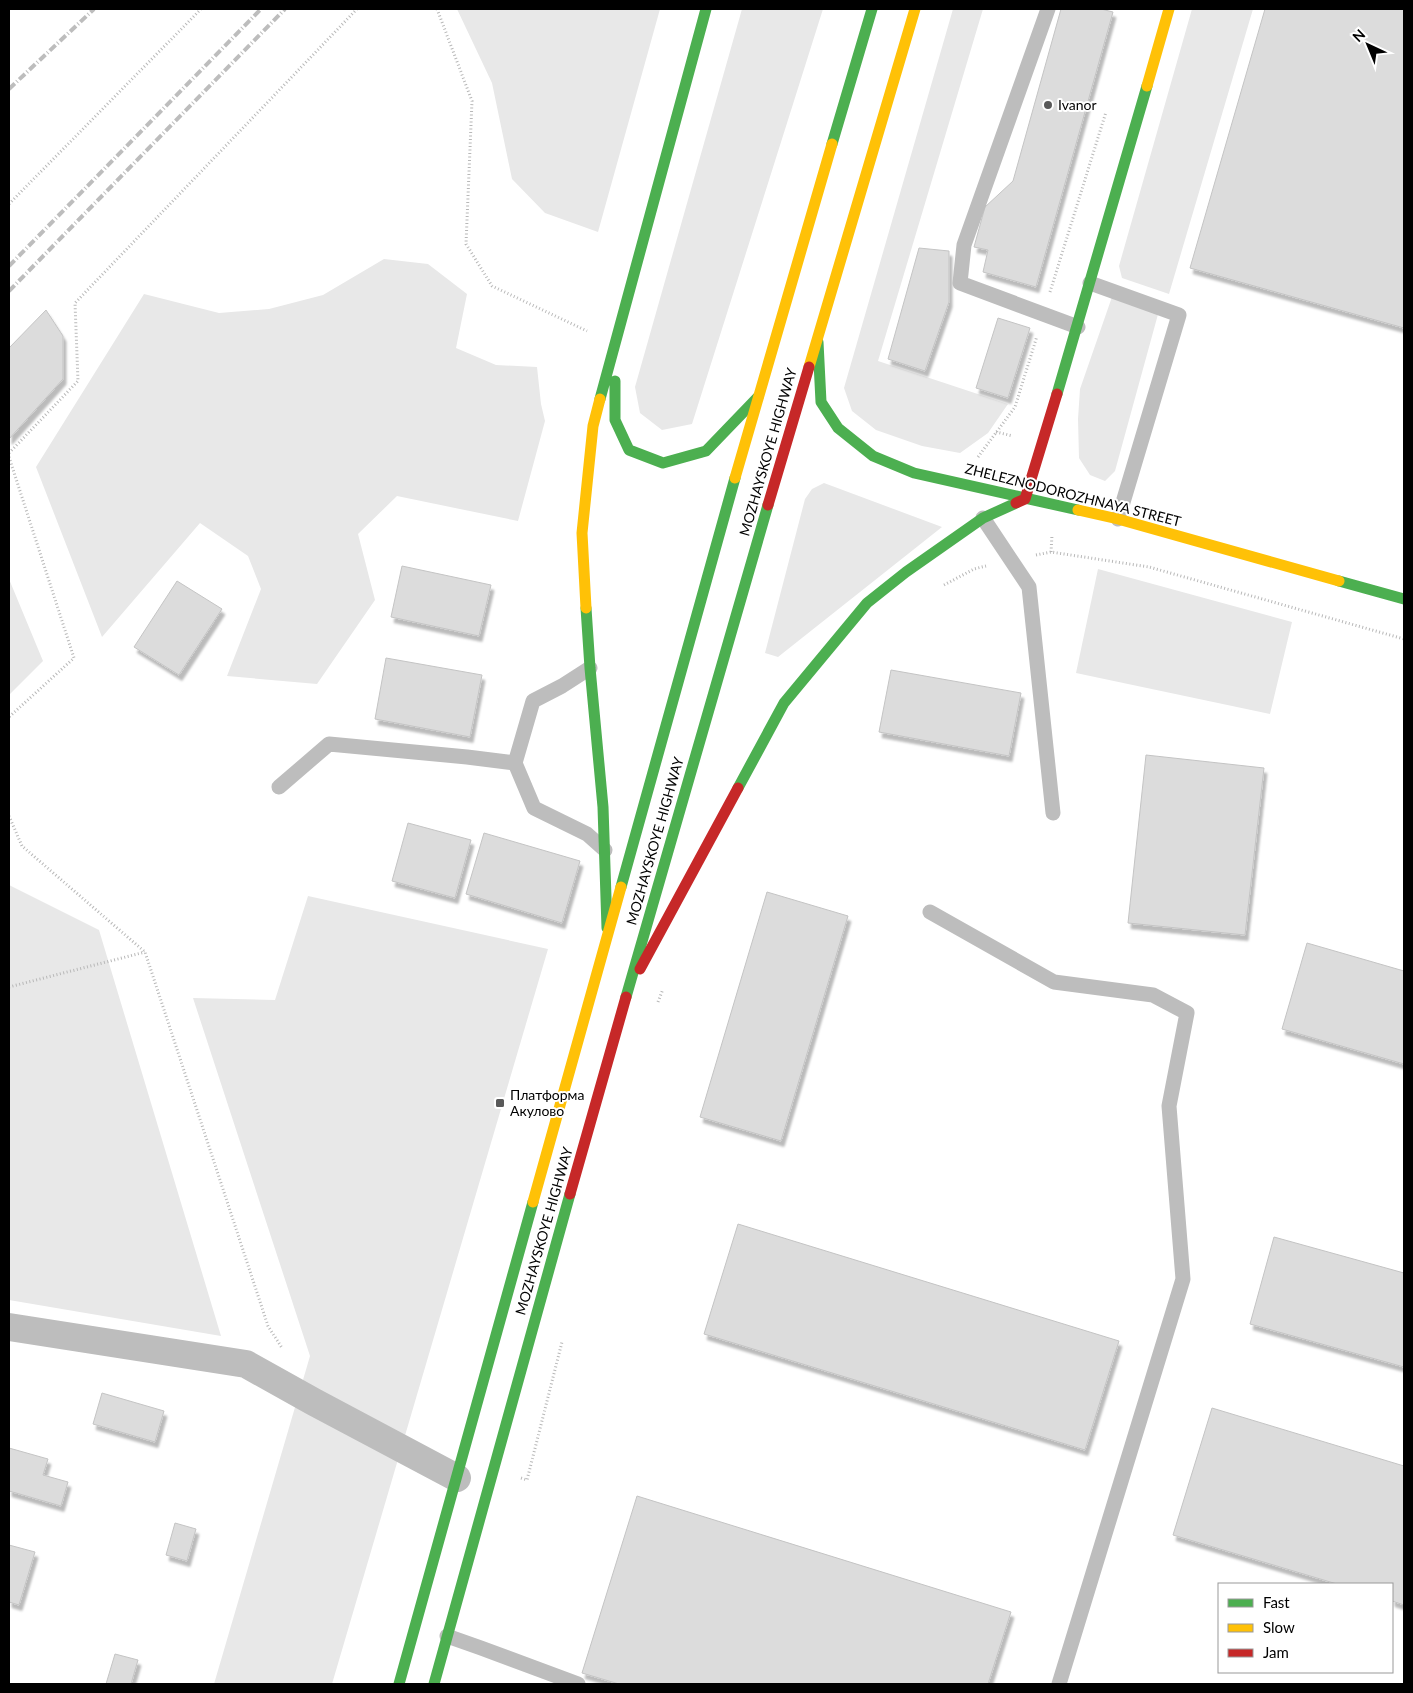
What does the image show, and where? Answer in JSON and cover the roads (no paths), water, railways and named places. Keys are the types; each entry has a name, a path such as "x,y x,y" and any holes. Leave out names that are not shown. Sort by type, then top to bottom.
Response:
{"main road":[{"path":"607,941 603,808 590,668 582,533 593,426 706,9"},
{"name":"MOZHAYSKOYE HIGHWAY","path":"399,1684 758,397 872,9"},
{"name":"MOZHAYSKOYE HIGHWAY","path":"434,1684 626,996 915,9"},
{"path":"626,996 784,703 867,604 906,572 984,518 1025,499 1078,328 1169,9"},
{"name":"ZHELEZNODOROZHNAYA STREET","path":"818,336 821,402 838,428 873,456 914,473 1118,519 1404,599"},
{"path":"615,344 615,420 629,450 663,463 706,451 758,397"}],"street":[{"path":"10,1331 246,1364 457,1478"}],"lane":[{"path":"1048,9 964,245 960,283 1078,328"},
{"path":"1090,283 1179,315 1118,519"},
{"path":"984,518 1029,587 1052,813"},
{"path":"590,668 562,686 533,701 515,763 534,808 587,834 604,850"},
{"path":"279,787 329,744 466,756 515,763"},
{"path":"930,912 1054,982 1153,995 1187,1014 1169,1106 1183,1279 1059,1684"},
{"path":"447,1636 578,1684"}],"railway":[{"path":"9,89 94,9"},
{"path":"9,266 261,9"},
{"path":"9,291 285,9"}],"place":[{"name":"Ivanor","path":"1048,105"},
{"name":"Платформа Акулово","path":"500,1103"}]}
